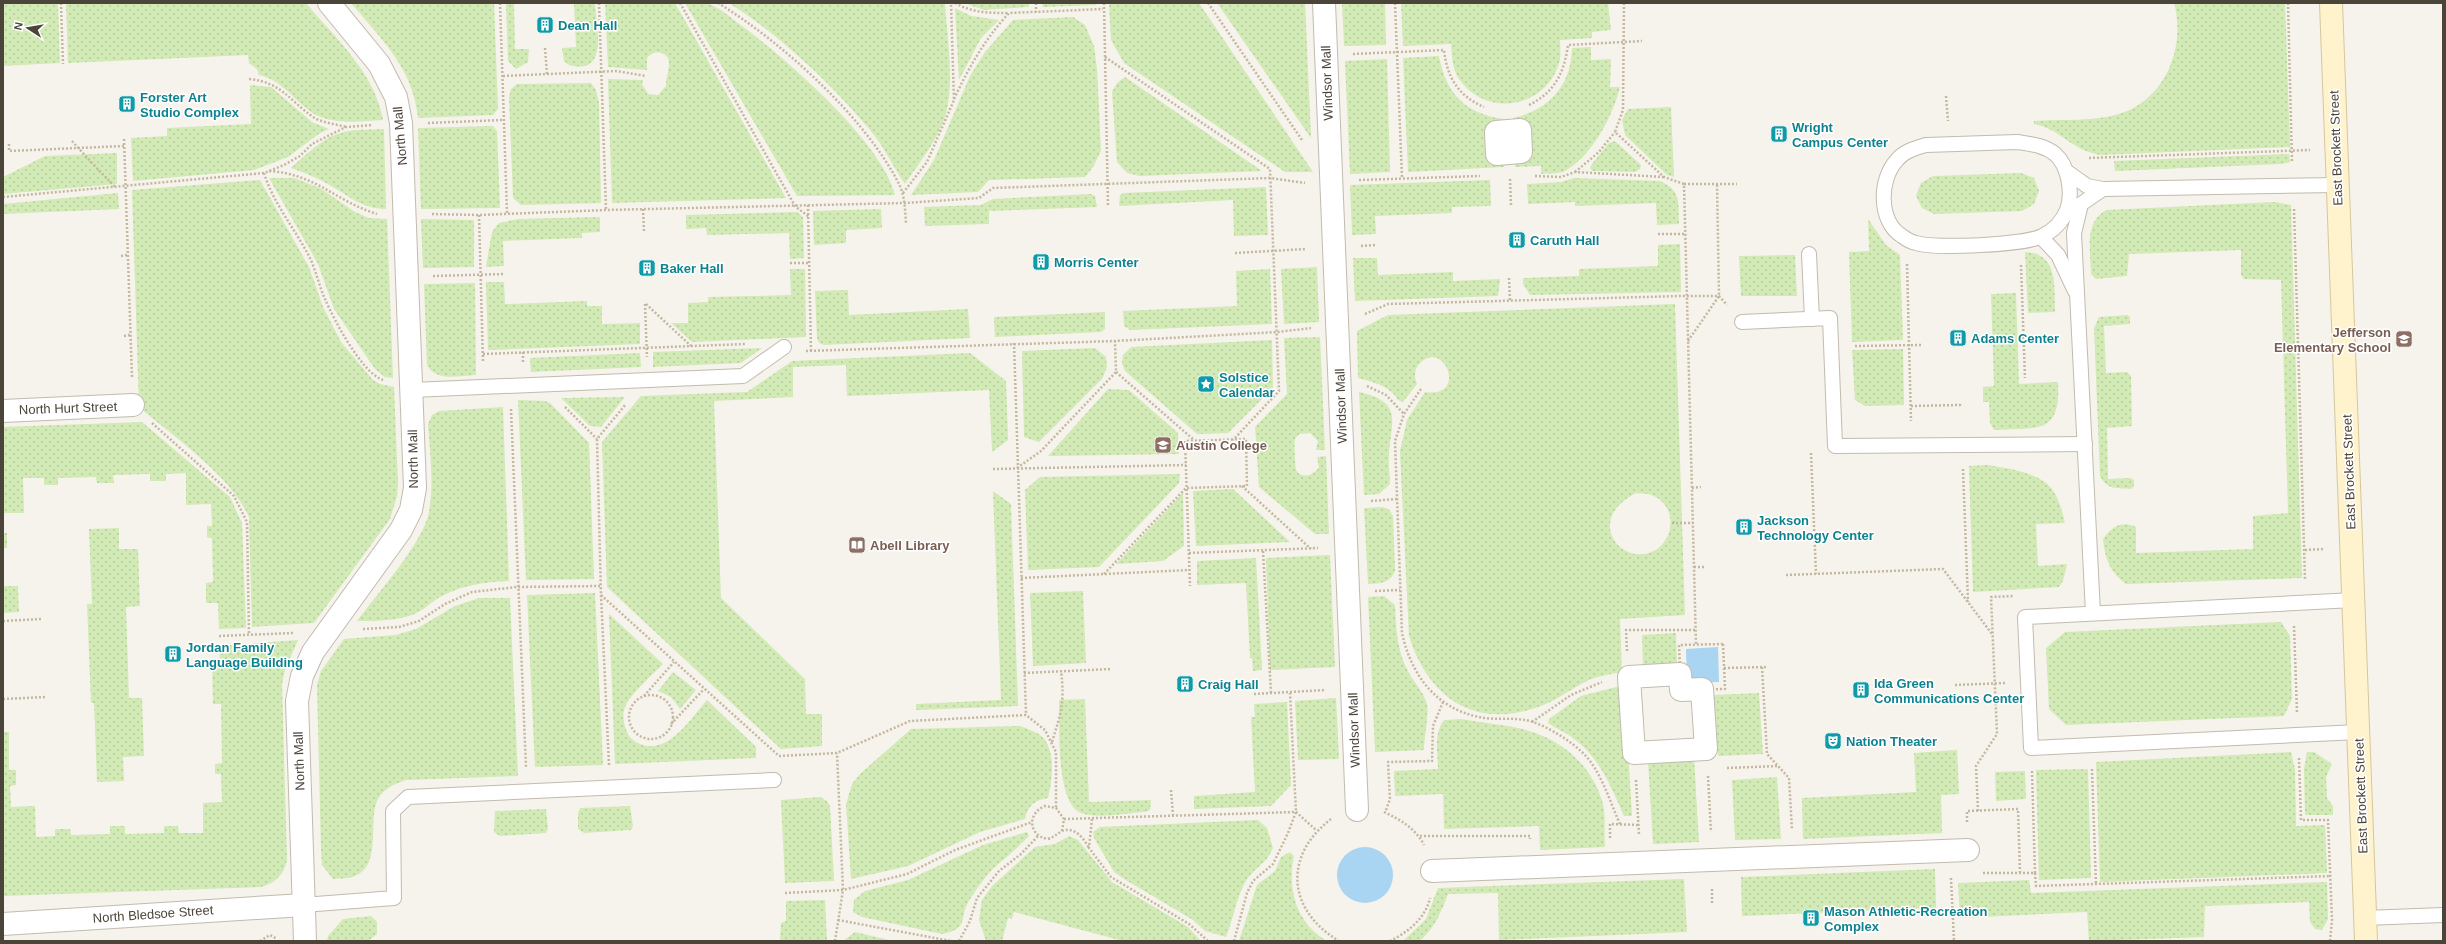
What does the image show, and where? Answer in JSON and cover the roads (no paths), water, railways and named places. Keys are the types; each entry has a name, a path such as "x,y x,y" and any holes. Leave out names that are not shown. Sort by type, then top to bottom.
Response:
{"street":[{"name":"North Mall","path":"305,941 297,701 302,676 313,652 401,530 411,510 415,488 401,123 396,97 379,64 329,3"},
{"name":"Windsor Mall","path":"1324,3 1357,810"},
{"name":"East Brockett Street","path":"2331,3 2366,941"},
{"name":"North Hurt Street","path":"3,411 133,405"},
{"path":"1680,674 1681,690 1703,693 1707,759 1634,753 1629,677 1680,674"},
{"path":"1432,871 1959,851"},
{"name":"North Bledsoe Street","path":"3,924 303,905"}],"lane":[{"path":"2017,142 2037,145 2055,154 2066,171 2071,191 2067,210 2057,226 2041,237 2020,242 1935,246 1915,243 1900,235 1889,220 1883,198 1887,177 1897,160 1912,149 1926,145 2017,142"},
{"path":"2066,171 2087,186 2103,190 2337,185"},
{"path":"2093,613 2074,233 2081,204 2103,190"},
{"path":"2041,237 2058,255 2078,296"},
{"path":"1809,254 1812,319"},
{"path":"1742,322 1830,318 1835,446 2085,444"},
{"path":"411,386 484,388 647,379 743,376 784,347"},
{"path":"2354,600 2025,616 2031,748 2358,732"},
{"path":"303,905 394,898 393,811 408,797 774,780"},
{"path":"2366,918 2443,915"}],"water":[{"path":"1718,647 1719,682 1687,683 1686,649"},
{"path":"1365,847 1380,852 1388,860 1393,875 1388,890 1380,898 1365,903 1350,898 1342,890 1337,875 1342,860 1350,852"}],"place":[{"name":"Dean Hall","path":"545,25"},
{"name":"Forster Art Studio Complex","path":"127,104"},
{"name":"Wright Campus Center","path":"1779,134"},
{"name":"Caruth Hall","path":"1517,240"},
{"name":"Morris Center","path":"1041,262"},
{"name":"Baker Hall","path":"647,268"},
{"name":"Adams Center","path":"1958,338"},
{"name":"Jefferson Elementary School","path":"2404,339"},
{"name":"Solstice Calendar","path":"1206,384"},
{"name":"Austin College","path":"1163,445"},
{"name":"Jackson Technology Center","path":"1744,527"},
{"name":"Abell Library","path":"857,545"},
{"name":"Jordan Family Language Building","path":"173,654"},
{"name":"Craig Hall","path":"1185,684"},
{"name":"Ida Green Communications Center","path":"1861,690"},
{"name":"Nation Theater","path":"1833,741"},
{"name":"Mason Athletic-Recreation Complex","path":"1811,918"}]}
